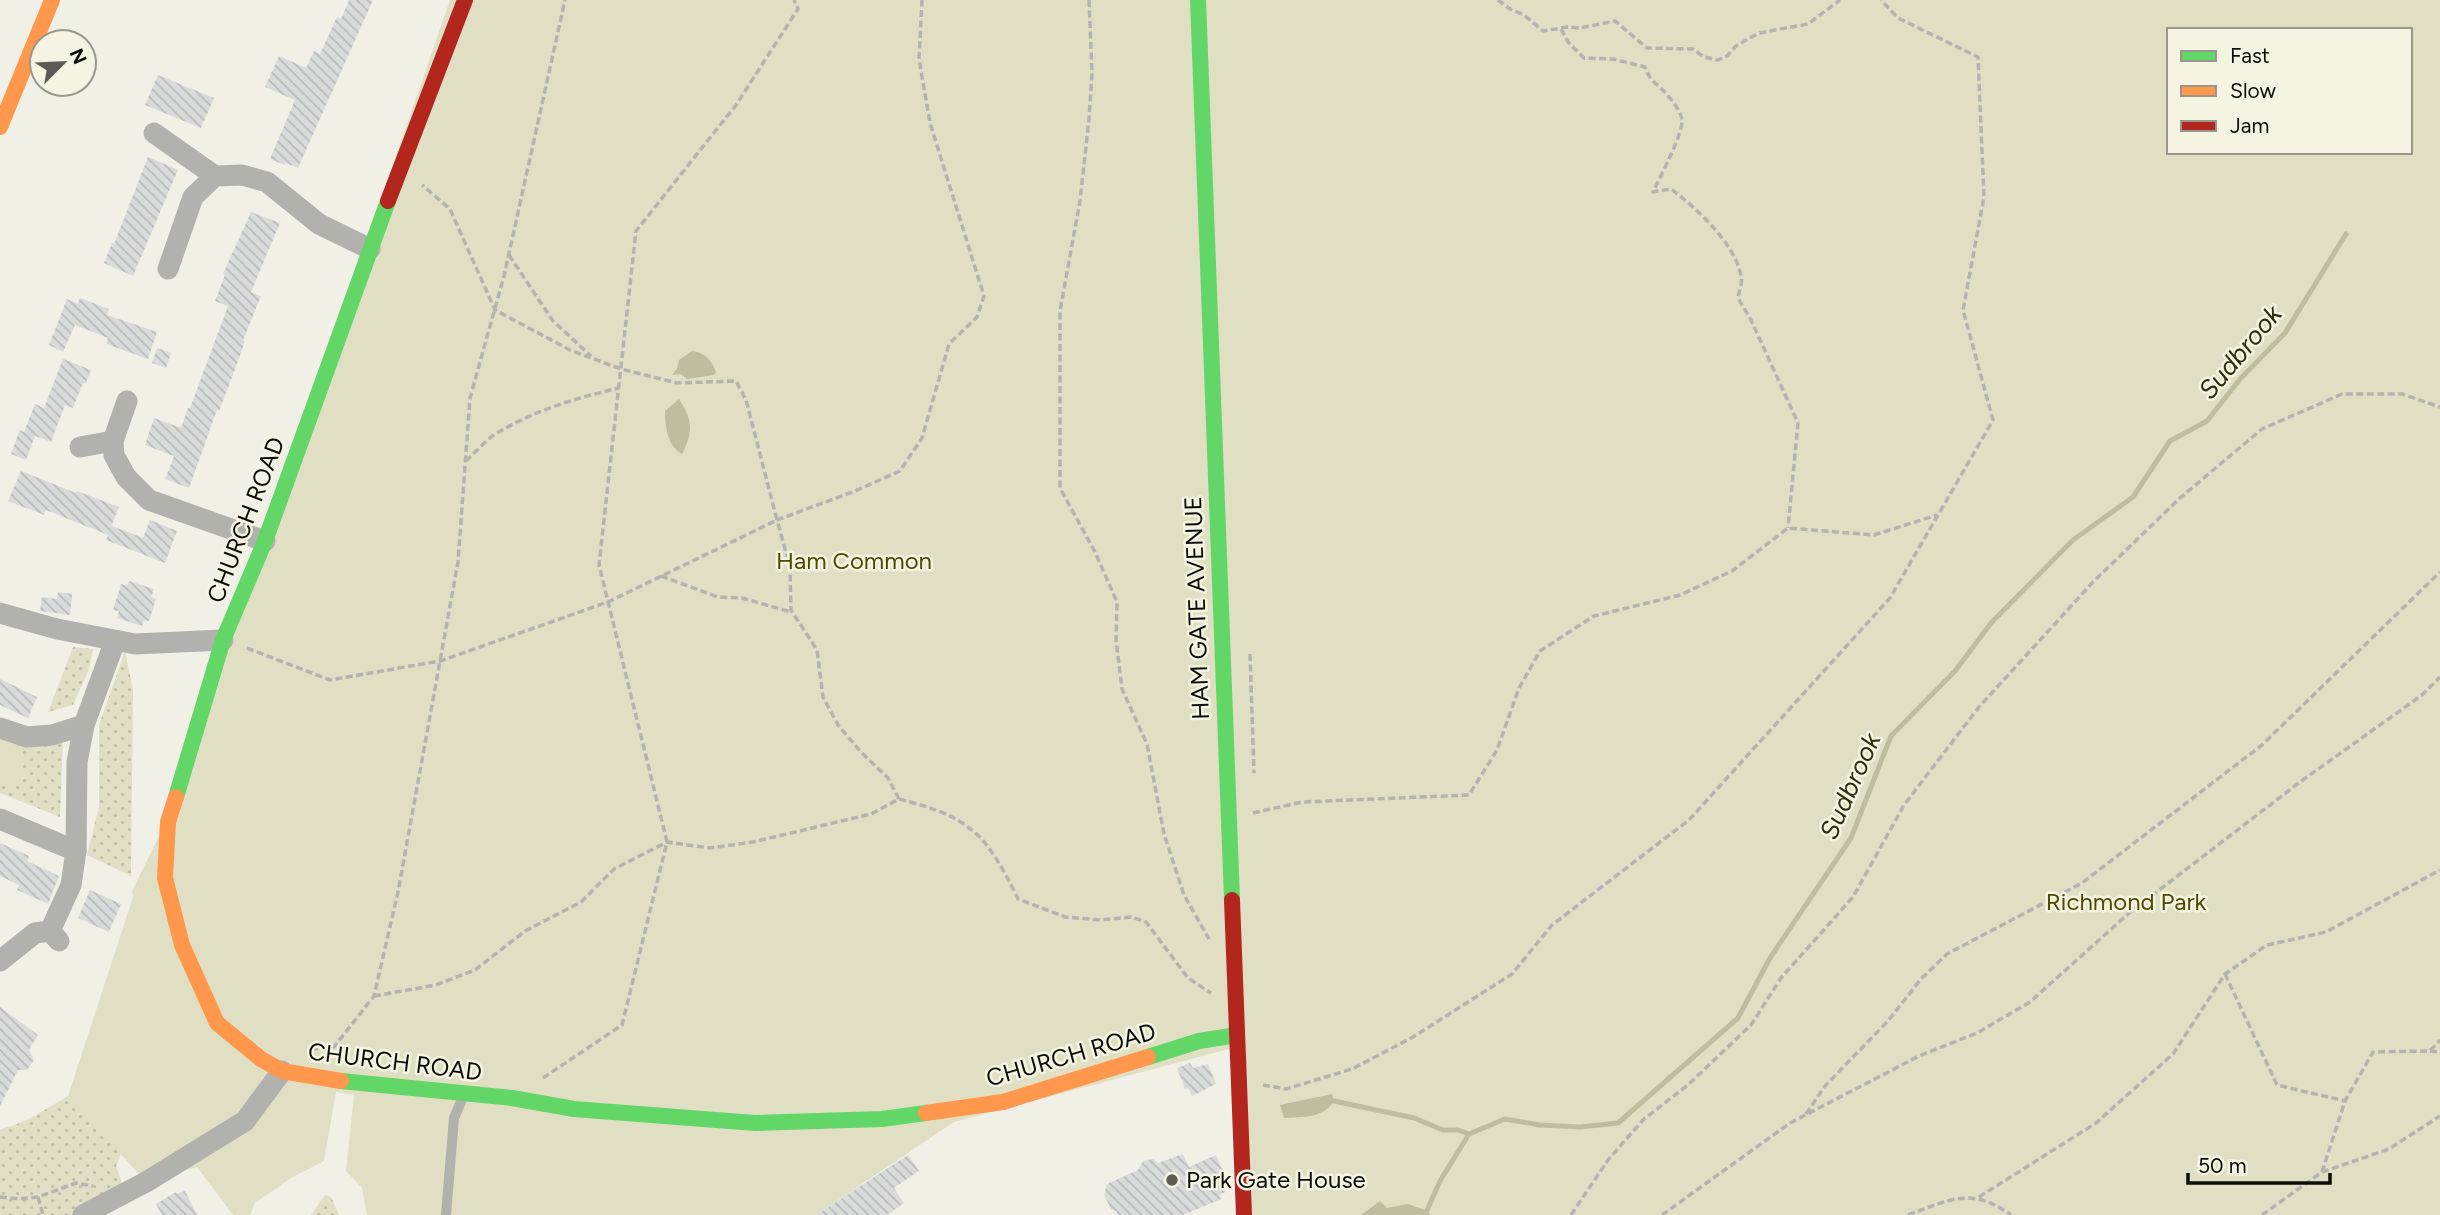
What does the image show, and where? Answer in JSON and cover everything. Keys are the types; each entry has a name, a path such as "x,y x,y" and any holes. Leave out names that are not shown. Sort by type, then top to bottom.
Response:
{"street":[{"path":"0,127 52,0"},
{"name":"CHURCH ROAD","path":"466,0 370,249 265,541 223,640 168,822 165,878 182,945 216,1023 261,1059 282,1071 361,1085 512,1098 574,1108 755,1123 882,1119 1003,1102 1199,1041 1237,1035"},
{"name":"HAM GATE AVENUE","path":"1198,0 1244,1215"},
{"path":"154,133 215,176 242,175 268,182 320,224 370,249"},
{"path":"168,269 193,197 215,176"},
{"path":"127,401 113,441 114,455 126,477 149,500 265,541"},
{"path":"80,447 113,441"},
{"path":"0,613 57,629 135,644 223,640"},
{"path":"0,961 35,933 55,936 71,885 76,851 77,762 84,725 115,641"},
{"path":"0,728 27,737 52,735 84,725"},
{"path":"0,819 76,851"},
{"path":"83,1215 121,1206 245,1121 282,1071"}],"lane":[{"path":"446,1215 454,1118 464,1094"}],"path":[{"path":"308,1049 334,1047 374,996 398,892 458,562 470,398 509,256 565,0"},
{"path":"512,1098 622,1026 667,842 600,565 636,231 736,105 798,9 794,0"},
{"path":"223,640 330,680 440,661 608,602 777,520 900,471 922,438 949,344 977,317 984,296 930,123 919,59 922,0"},
{"path":"1089,0 1093,74 1089,119 1080,201 1060,311 1060,488 1095,552 1117,602 1115,640 1122,689 1147,744 1164,834 1184,895 1213,948"},
{"path":"1498,0 1524,15 1543,31 1580,29 1615,22 1647,48 1693,49 1704,57 1718,60 1759,33 1808,24 1840,0"},
{"path":"1254,1084 1286,1089 1352,1069 1413,1037 1512,974 1552,925 1689,820 1890,598 1993,420 1963,310 1984,197 1978,57 1899,18 1881,0"},
{"path":"1561,29 1568,42 1584,58 1613,59 1645,67 1649,80 1664,90 1678,111 1682,120 1675,143 1653,191 1671,189 1683,198 1728,246 1742,277 1738,298 1751,320 1798,423 1788,528"},
{"path":"402,167 450,209 495,310 570,350 621,369 677,383 736,381 746,401 790,567 791,610 817,650 823,697 838,725 888,778 899,799"},
{"path":"509,256 552,321 594,359"},
{"path":"466,461 493,436 511,426 574,399 619,388"},
{"path":"1571,1215 1608,1160 1643,1120 1689,1084 1751,1026 1781,978 1853,897 1904,804 1979,707 2094,582 2180,498 2262,429 2342,394 2402,394 2440,407"},
{"path":"1248,814 1302,802 1469,795 1497,750 1519,688 1540,651 1594,616 1680,595 1732,571 1788,528 1874,535 1937,515"},
{"path":"1805,1115 1825,1086 1888,1021 1921,979 1947,954 2082,883 2262,745 2440,572"},
{"path":"661,576 718,597 742,598 793,613"},
{"path":"1662,1215 1790,1123 1919,1056 1977,1033 2030,1002 2129,914 2300,782 2422,695 2440,677"},
{"path":"374,996 436,985 475,970 525,931 580,902 614,869 667,842 710,848 753,842 871,814 899,799 935,809 974,831 1003,870 1018,898 1065,917 1100,920 1130,917 1146,922 1188,978 1237,1009"},
{"path":"1979,1198 2096,1123 2173,1054 2225,974 2267,944 2326,932 2440,870"},
{"path":"2225,974 2277,1085 2345,1101"},
{"path":"2430,1051 2440,1040"},
{"path":"2322,1172 2345,1101 2373,1052 2440,1052"},
{"path":"2262,1215 2322,1172 2389,1149 2440,1116"},
{"path":"0,1197 38,1197 76,1183 94,1186 121,1206"},
{"path":"38,1197 43,1215"},
{"path":"1908,1215 1951,1199 1979,1198 2011,1215"}],"green space":[{"name":"Ham Common","path":"450,0 2440,0 2440,1215 1251,1215 1244,1045 954,1122 816,1215 367,1215 362,1188 346,1171 354,1095 336,1092 324,1161 291,1178 255,1203 250,1215 233,1215 197,1167 146,1182 68,1096 133,897 132,891 162,830"},
{"path":"73,647 93,649 89,669 73,705 48,712"},
{"path":"125,651 133,690 131,876 87,855 99,806 99,725"},
{"path":"0,733 63,737 60,817 0,793"},
{"path":"0,738 19,746 22,777 7,786 0,781"},
{"path":"68,1096 123,1149 116,1166 123,1186 74,1215 0,1215 0,1129 27,1120"},
{"path":"325,1195 331,1197 339,1215 311,1215"}],"shaded area":[{"path":"692,351 707,358 716,372 714,375 687,379 681,374 672,375 679,360"},
{"path":"679,399 690,425 682,454 670,441 665,417 665,411"},
{"path":"1332,1094 1334,1101 1319,1114 1284,1118 1280,1105"},
{"path":"1380,1201 1387,1208 1408,1204 1428,1211 1430,1215 1361,1215"}],"building":[{"path":"349,0 373,0 298,168 270,159 295,100 265,87 279,56 306,68 314,51 320,54 337,17 341,19"},
{"path":"158,75 214,98 201,128 145,105"},
{"path":"148,157 178,170 133,276 104,263"},
{"path":"251,212 280,223 251,292 261,296 189,488 165,479 174,456 145,445 154,418 181,428 228,306 215,301 225,275 223,274"},
{"path":"80,298 109,309 107,315 157,332 148,359 106,344 108,338 75,325 63,352 49,345 67,299 78,304"},
{"path":"157,348 171,353 166,368 152,363"},
{"path":"63,359 91,370 73,408 65,405 51,442 35,436 26,460 11,454 20,430 24,432 35,404 44,408"},
{"path":"21,471 119,507 111,527 143,538 150,520 177,531 165,563 106,540 108,535 46,510 44,515 8,501"},
{"path":"129,581 154,589 151,597 156,599 149,621 144,620 142,626 117,618 119,611 113,610 121,584 127,586"},
{"path":"58,592 72,594 70,615 40,611 42,597 57,599"},
{"path":"0,679 37,697 28,718 0,705"},
{"path":"0,843 29,856 27,861 59,876 48,904 17,890 19,885 0,876"},
{"path":"90,890 121,904 109,932 78,918"},
{"path":"0,1007 38,1035 29,1050 34,1060 27,1070 18,1070 0,1106"},
{"path":"1190,1063 1193,1068 1208,1064 1216,1084 1192,1096 1188,1088 1185,1089 1177,1068"},
{"name":"Park Gate House","path":"1183,1154 1189,1167 1216,1155 1224,1174 1225,1192 1219,1195 1221,1199 1183,1215 1118,1215 1111,1209 1104,1195 1107,1184 1138,1170 1143,1161 1153,1159 1158,1163"},
{"path":"908,1155 919,1171 894,1188 904,1203 887,1215 816,1215"},
{"path":"185,1191 197,1215 162,1215 156,1204 176,1192"}],"waterway":[{"name":"Sudbrook","path":"1425,1215 1440,1181 1469,1134 1505,1119 1540,1125 1580,1127 1618,1123 1738,1018 1770,958 1851,838 1891,736 1955,671 1991,623 2073,540 2133,497 2170,441 2207,421 2240,379 2285,333 2346,234"},
{"path":"1334,1101 1414,1118 1443,1130 1458,1130 1469,1134"}],"traffic: fast":[{"path":"1198,0 1232,900"},
{"path":"176,797 223,640 265,541 388,201"},
{"path":"1148,1057 1199,1041 1237,1035"},
{"path":"341,1081 512,1098 574,1109 755,1123 882,1119 926,1113"}],"traffic: slow":[{"path":"0,127 52,0"},
{"path":"176,797 168,822 165,878 182,945 217,1023 261,1059 282,1071 341,1081"},
{"path":"926,1113 1003,1102 1148,1057"}],"traffic: jam":[{"path":"388,201 465,0"},
{"path":"1232,900 1244,1215"}],"place":[{"name":"Park Gate House","path":"1172,1180"}],"park label":[{"name":"Richmond Park","path":"2126,902"}]}
